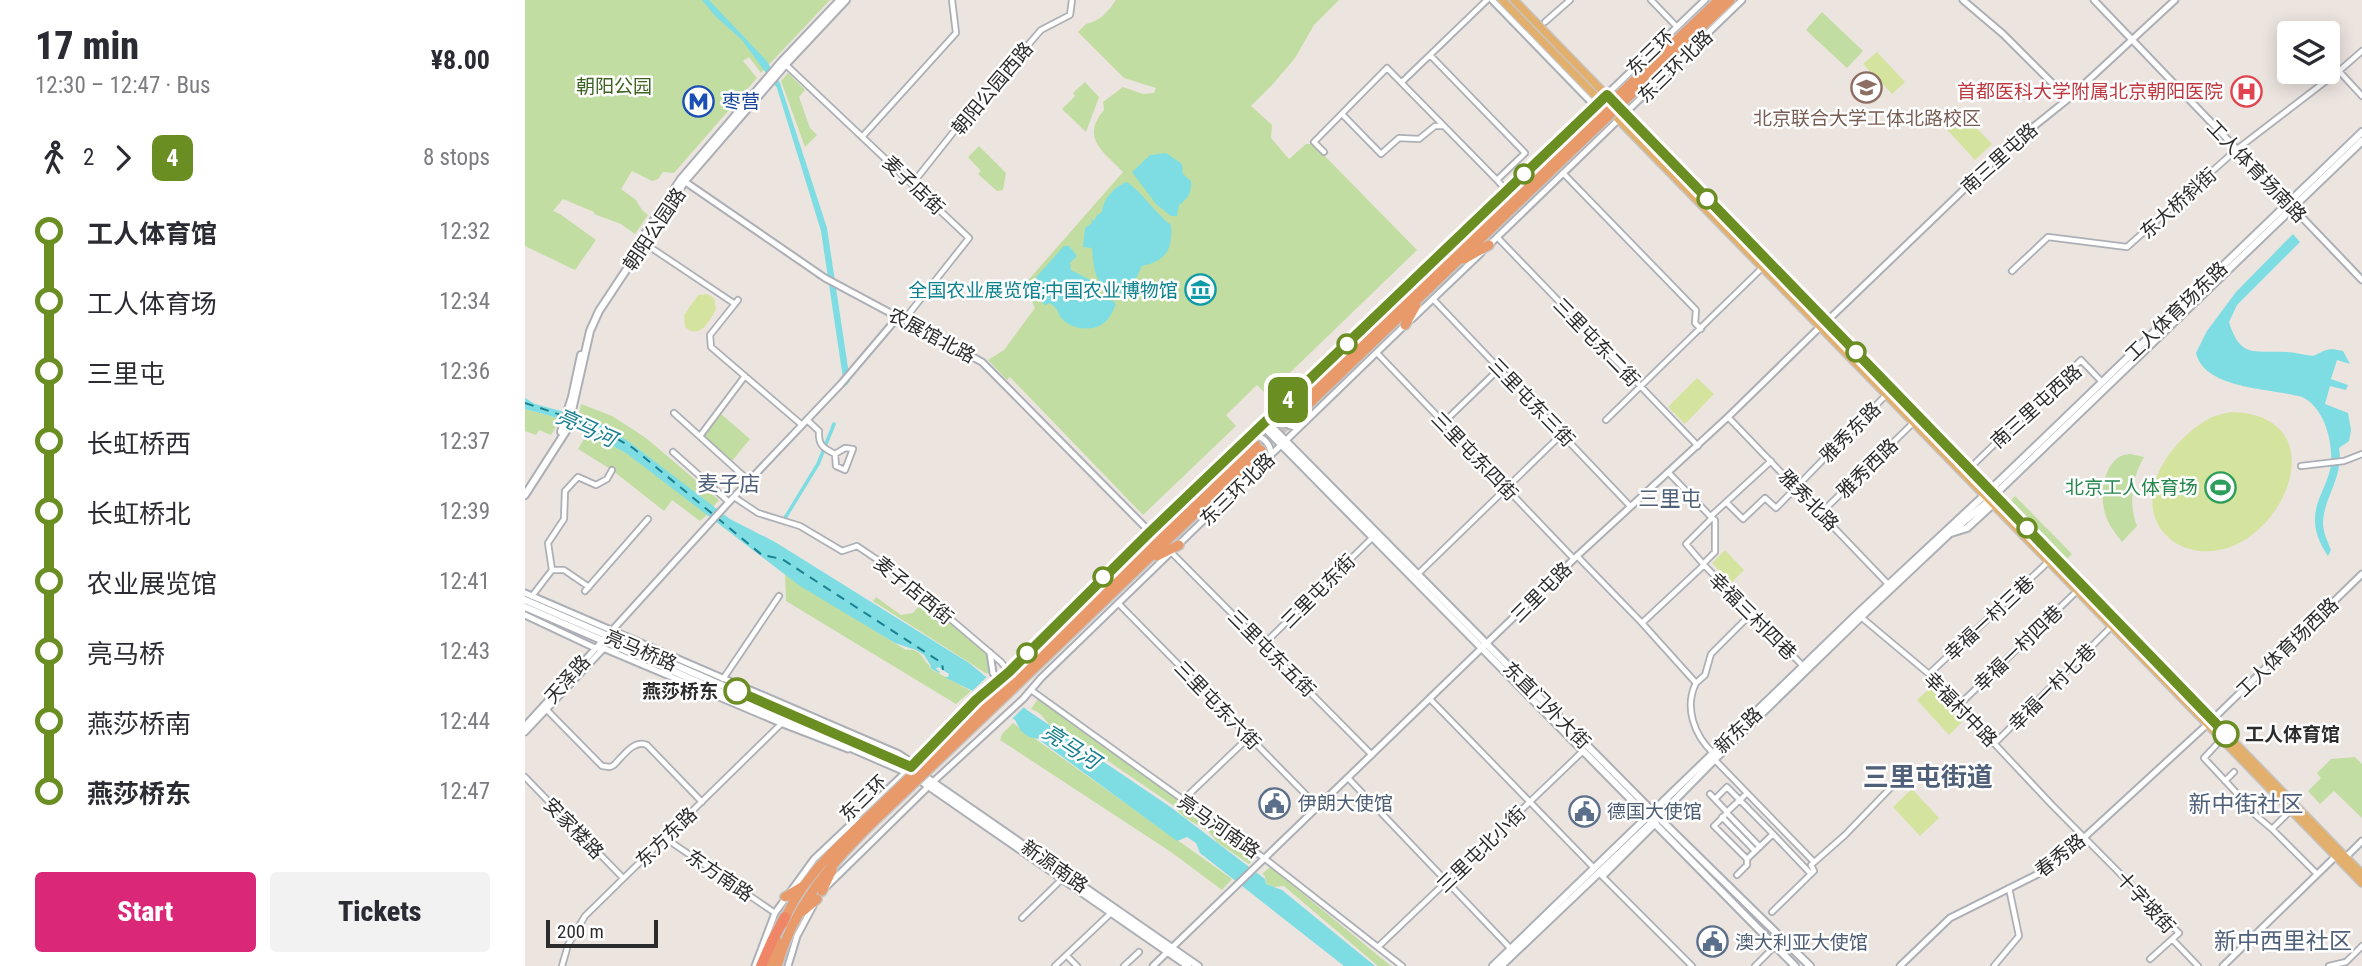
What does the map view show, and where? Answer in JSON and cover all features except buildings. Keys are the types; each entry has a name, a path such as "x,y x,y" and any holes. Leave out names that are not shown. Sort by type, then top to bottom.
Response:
{"highway":[{"name":"东三环","path":"1289,418 1665,56 1719,0"},
{"name":"东三环","path":"1665,56 1730,0"},
{"path":"1451,262 1471,225"},
{"path":"1451,262 1489,245"},
{"path":"1384,309 1419,293"},
{"path":"1405,325 1419,293"},
{"name":"东三环","path":"777,966 785,917 807,881 1259,447"},
{"path":"1162,521 1147,555 1157,556 1174,546 1175,549"},
{"name":"东三环","path":"1045,652 1109,585 1147,555"},
{"path":"1086,594 1109,585"},
{"name":"东三环","path":"785,917 812,890 866,825"},
{"path":"762,965 785,917 819,895 839,856"},
{"path":"785,897 807,881 814,859"}],"main road":[{"name":"朝阳公园路","path":"571,408 586,330 596,309 683,180 839,0"},
{"name":"朝阳公园路","path":"784,62 846,0"},
{"path":"1502,0 1599,103 1622,118 1823,325 1913,423 1990,497 2362,883"},
{"path":"1514,0 1607,95 1622,118 1762,268 1970,468 1990,497 2048,562 2362,874"},
{"name":"工人体育场东路","path":"1990,497 2290,206 2362,132"},
{"name":"工人体育场东路","path":"1990,497 2102,382 2362,141"},
{"name":"朝阳公园路","path":"525,495 566,428 590,331 599,311 683,180"},
{"path":"1264,423 1284,443"},
{"name":"朝阳公园路","path":"525,488 566,428"},
{"name":"东直门外大街","path":"1284,443 1795,966"},
{"name":"东直门外大街","path":"1284,443 1418,574 1584,751 1811,966"},
{"name":"新东路","path":"1714,757 1949,534 1967,528 1990,497"},
{"name":"新东路","path":"1501,966 1888,584 1990,497"},
{"name":"亮马桥路","path":"525,600 607,639"},
{"name":"亮马桥路","path":"525,607 720,684 913,769"},
{"name":"亮马桥路","path":"720,684 784,721 913,769"},
{"path":"913,769 932,783"},
{"name":"新源南路","path":"932,783 1063,879 1198,966"},
{"name":"新源南路","path":"932,783 1170,949 1188,966"},
{"name":"新东路","path":"1493,966 1599,872"}],"street":[{"path":"862,137 956,33 952,0"},
{"name":"朝阳公园西路","path":"913,183 1041,30 1070,15 1072,0"},
{"path":"1402,82 1490,0 1592,103 1599,103"},
{"path":"1545,22 1570,0"},
{"path":"1651,0 1677,27"},
{"name":"东三环北路","path":"913,769 954,731 957,722 976,700 1009,672 1150,532 1705,0"},
{"name":"东三环北路","path":"788,966 797,936 819,895 885,828 1023,699 1118,603 1742,0"},
{"path":"1963,0 2011,41 2068,99"},
{"name":"工人体育场南路","path":"2094,0 2362,280"},
{"name":"南三里屯路","path":"1823,325 2007,148 2068,99 2175,0"},
{"name":"东大桥斜街","path":"2340,70 2362,51"},
{"path":"1430,55 1525,153 1497,180"},
{"name":"麦子店街","path":"784,62 969,238 901,319 807,420"},
{"path":"1639,64 1657,83"},
{"path":"1324,152 1314,142 1387,68 1507,191"},
{"path":"2340,72 2362,96"},
{"name":"东大桥斜街","path":"2012,271 2048,237 2127,247 2236,150 2322,84"},
{"path":"1342,114 1381,154 1399,138 1419,139 1435,127 1444,126"},
{"path":"1573,128 1592,146"},
{"path":"1563,173 1696,310 1695,323 1701,329"},
{"name":"农展馆北路","path":"683,180 827,279 982,362 1150,532"},
{"name":"三里屯东二街","path":"1497,237 1698,446"},
{"path":"644,243 736,302 710,335 711,347 802,425"},
{"path":"1606,420 1762,268"},
{"name":"三里屯东三街","path":"1433,299 1630,506"},
{"name":"三里屯路","path":"1153,966 1630,506 1698,446 1823,325"},
{"name":"三里屯东四街","path":"1377,353 1506,488 1642,623 1696,683"},
{"name":"南三里屯西路","path":"1970,468 2081,360 2102,382"},
{"path":"1443,423 1500,368"},
{"path":"700,436 745,376"},
{"name":"雅秀东路","path":"1726,502 1743,519 1765,498 1776,508 1886,395"},
{"path":"1284,404 1281,414 1286,423 1296,428 1303,425"},
{"path":"674,413 749,481"},
{"name":"雅秀北路","path":"1728,417 1888,584"},
{"path":"607,639 709,524 807,420 819,431 818,441 835,454"},
{"name":"雅秀西路","path":"1821,513 1913,423"},
{"path":"1418,574 1562,434"},
{"path":"1252,435 1257,435 1267,443 1271,455"},
{"path":"845,448 853,449 845,470 836,466 835,454 845,448"},
{"name":"麦子店西街","path":"673,452 731,500 758,513 800,526 842,551 857,546 894,571 1009,672"},
{"path":"2301,466 2344,461 2362,454"},
{"path":"1712,517 1771,461"},
{"path":"532,596 552,570 548,543 564,519 565,491 579,477 596,485 607,479 613,470"},
{"path":"1668,472 1715,520 1715,552 1704,564"},
{"name":"幸福三村四巷","path":"1712,517 1686,544 1803,666"},
{"path":"552,570 564,570 587,589 647,519"},
{"name":"三里屯东街","path":"1263,645 1373,537"},
{"name":"三里屯东五街","path":"1175,549 1263,645 1372,754"},
{"name":"幸福一村三巷","path":"1929,674 2048,562"},
{"name":"幸福三村四巷","path":"1642,623 1704,564"},
{"name":"工人体育场西路","path":"2209,722 2362,575"},
{"name":"幸福一村四巷","path":"1958,706 2077,591"},
{"path":"525,593 607,639 784,721"},
{"path":"607,639 720,684 779,596"},
{"name":"三里屯东六街","path":"1118,603 1318,807"},
{"path":"1751,614 1711,654 1705,675 1696,683 1690,695 1695,731 1714,757 1814,862"},
{"path":"525,615 596,648"},
{"name":"幸福村中路","path":"1861,617 1929,674 2084,838"},
{"name":"幸福一村七巷","path":"1994,744 2109,629"},
{"name":"天泽路","path":"525,732 596,648 607,639"},
{"name":"天泽路","path":"525,726 607,639"},
{"path":"990,653 993,673 998,680"},
{"path":"1009,672 1031,690"},
{"name":"亮马河南路","path":"1031,690 1264,858 1402,966"},
{"path":"1430,699 1692,966"},
{"path":"545,707 603,766 614,765 636,744 643,743 702,802"},
{"path":"964,715 984,736"},
{"name":"东方东路","path":"562,966 568,945 581,922 784,721"},
{"name":"春秀路","path":"1900,966 1950,918 2050,868 2209,722"},
{"path":"1183,800 1249,737"},
{"path":"2218,743 2204,758 2243,800 2246,807 2317,874"},
{"name":"三里屯北小街","path":"1378,947 1584,751"},
{"path":"785,917 785,897 814,859 913,769"},
{"path":"2225,780 2234,772"},
{"path":"1772,912 1814,871 1811,865 1845,835 1902,776"},
{"name":"安家楼路","path":"525,777 623,878"},
{"path":"1348,778 1511,949"},
{"path":"897,781 916,798"},
{"path":"1725,814 1715,799 1727,787 1811,874"},
{"path":"1710,794 1758,849"},
{"path":"1737,875 1747,865 1747,859 1714,826 1745,795"},
{"path":"2246,807 2256,796"},
{"path":"865,810 871,809 887,822 885,828"},
{"path":"2272,829 2288,813"},
{"path":"1747,859 1773,834"},
{"name":"东方南路","path":"665,838 785,917"},
{"name":"十字坡街","path":"2084,838 2179,933 2173,940 2198,966"},
{"path":"2346,857 2362,841"},
{"path":"2223,966 2336,856"},
{"path":"1022,918 1063,879"},
{"path":"1994,966 2019,936 2009,888"},
{"path":"1055,966 1112,912"},
{"path":"2150,959 2173,940"},
{"path":"1755,966 1775,946"},
{"path":"2329,966 2346,962 2362,946"},
{"path":"1124,966 1139,952"},
{"path":"1069,958 1077,966"}],"green space":[{"name":"朝阳公园","path":"525,0 830,0 761,73 749,57 743,61 757,78 674,173 663,172 658,179 652,181 632,171 621,189 636,200 648,215 635,234 621,224 563,199 553,211 596,240 575,270 525,246"},
{"name":"全国农业展览馆;中国农业博物馆","path":"1116,0 1339,0 1314,25 1295,58 1251,106 1272,125 1271,138 1289,159 1306,144 1313,144 1417,250 1267,395 1257,385 1226,415 1236,426 1143,515 1010,377 1007,380 988,360 1004,350 1035,308 1024,285 1123,172 1102,151 1094,137 1097,120 1104,110 1103,102 1123,87 1143,94 1154,93 1156,88 1124,78 1078,32 1086,24 1103,15"},
{"path":"1822,12 1863,51 1847,68 1806,30"},
{"path":"1877,52 1905,82 1892,94 1863,64"},
{"path":"788,73 805,90 799,97 810,128 817,135 805,147 781,81"},
{"path":"1085,82 1099,97 1086,132 1062,109"},
{"path":"1956,107 1992,144 1975,160 1940,122"},
{"path":"979,146 1006,173 1003,190 997,191 978,174 981,171 968,157"},
{"path":"707,294 714,298 716,309 703,328 695,332 685,327 684,315 698,295"},
{"path":"1697,378 1714,394 1685,424 1668,407"},
{"path":"581,404 612,416 646,438 719,500 713,507 628,441 579,414"},
{"path":"525,409 561,419 551,435 539,430 536,435 525,431"},
{"name":"北京工人体育场","path":"2231,412 2267,420 2286,438 2292,463 2286,490 2271,517 2248,538 2220,550 2186,548 2173,541 2160,528 2152,496 2156,480 2172,450 2184,437 2210,418"},
{"path":"721,414 750,439 732,461 703,436"},
{"path":"577,426 626,453 708,514 700,521 672,500 664,511 612,470 578,449 584,439"},
{"path":"2130,454 2144,457 2133,491 2137,526 2122,542 2106,517 2103,486 2114,461"},
{"path":"2015,496 2072,554 2067,559 2011,500"},
{"path":"1725,550 1744,570 1731,583 1712,563"},
{"path":"785,572 906,650 918,652 929,668 971,691 956,704 786,601"},
{"path":"876,597 901,615 913,613 924,599 988,654 990,670 987,674 873,601"},
{"path":"1930,688 1962,722 1949,735 1917,700"},
{"path":"1038,699 1256,857 1249,864 1217,842 1208,831 1184,817 1174,806 1079,741 1055,729 1031,709"},
{"path":"1013,723 1232,879 1222,890 1171,852 1000,740"},
{"path":"2355,757 2362,764 2362,818 2334,791 2320,804 2308,791 2321,778 2317,773 2331,759"},
{"path":"1912,789 1939,818 1920,836 1893,807"},
{"path":"1270,867 1391,966 1378,966 1284,886 1266,884 1262,874"}],"water":[{"path":"702,0 709,0 766,60 780,83 827,228 850,381 847,385 844,385 821,231 777,88 742,40 715,16"},
{"path":"1166,153 1182,164 1183,174 1191,181 1190,192 1179,205 1177,216 1171,216 1156,204 1132,172 1150,155"},
{"path":"1127,182 1171,225 1171,240 1163,257 1142,266 1130,288 1120,293 1101,283 1096,273 1092,248 1083,247 1085,228 1092,223 1091,219 1094,221 1102,212 1110,194"},
{"path":"2293,234 2300,242 2237,305 2229,322 2238,342 2250,350 2313,356 2334,349 2343,351 2350,364 2337,360 2331,379 2348,385 2346,390 2330,386 2325,404 2348,413 2351,430 2349,441 2339,448 2339,468 2324,513 2324,530 2331,550 2328,556 2316,530 2315,513 2328,478 2331,464 2330,445 2329,435 2316,408 2302,397 2226,381 2202,365 2196,353 2207,331 2236,292"},
{"path":"1064,246 1069,246 1077,256 1070,263 1071,270 1090,280 1104,300 1112,300 1116,304 1108,319 1098,326 1084,328 1070,325 1050,303 1042,303 1033,289 1031,283"},
{"name":"亮马河","path":"525,398 535,404 594,420 628,441 730,519 775,542 969,663 1027,710 1169,806 1265,879 1266,884 1282,890 1375,966 1344,966 1200,853 1196,843 1187,837 1177,841 1038,739 1029,737 1021,731 1015,720 971,690 944,677 949,674 938,667 936,669 939,673 930,668 924,655 895,643 800,586 626,453 561,419 525,409"}],"pier":[{"path":"988,676 1026,705 1010,721 970,693"}],"waterway":[{"path":"785,518 818,464 834,424"}],"ferry route":[{"path":"525,403 564,416"},
{"path":"573,419 609,434 633,448 762,555 782,559 942,663 943,670"}],"tunnel":[{"path":"1257,444 1286,416"},
{"path":"1262,449 1291,421"}],"bus line":[{"name":"4","path":"737,691 911,767 976,700 1009,672 1150,532 1607,95 2226,734"}],"place":[{"name":"北京联合大学工体北路校区","path":"1867,87"},
{"name":"首都医科大学附属北京朝阳医院","path":"2246,91"},
{"name":"枣营","path":"699,101"},
{"name":"全国农业展览馆;中国农业博物馆","path":"1201,290"},
{"name":"北京工人体育场","path":"2221,487"},
{"name":"燕莎桥东","path":"737,691"},
{"name":"工人体育馆","path":"2226,734"},
{"name":"伊朗大使馆","path":"1275,803"},
{"name":"德国大使馆","path":"1584,811"},
{"name":"澳大利亚大使馆","path":"1712,942"}],"district":[{"name":"麦子店","path":"729,484"},
{"name":"三里屯","path":"1670,499"},
{"name":"三里屯街道","path":"1928,777"},
{"name":"新中街社区","path":"2246,804"},
{"name":"新中西里社区","path":"2283,941"}]}
